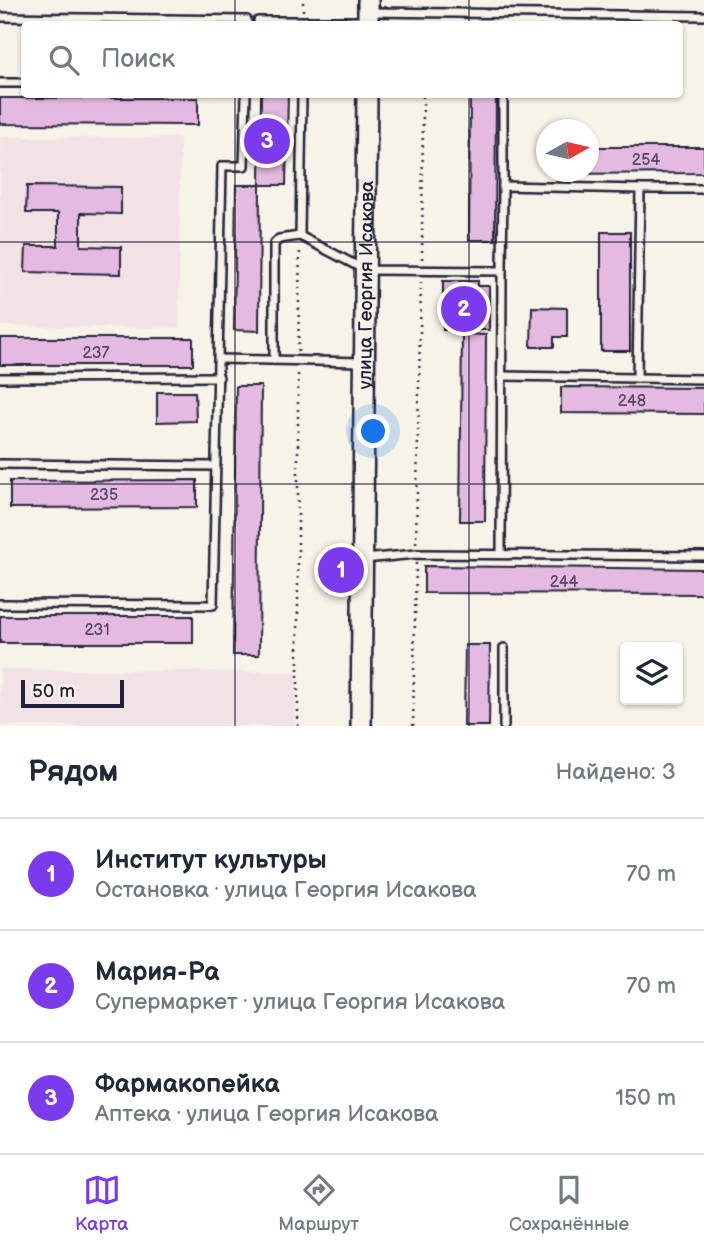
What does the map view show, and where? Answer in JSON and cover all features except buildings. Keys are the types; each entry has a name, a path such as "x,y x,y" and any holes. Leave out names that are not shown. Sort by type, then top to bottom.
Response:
{"street":[{"name":"улица Георгия Исакова","path":"361,726 367,98"}],"lane":[{"path":"317,21 368,14 704,16"},
{"path":"503,14 503,21"},
{"path":"0,17 247,21"},
{"path":"258,20 273,21"},
{"path":"0,83 21,83"},
{"path":"0,604 213,605 222,166 244,166 246,98"},
{"path":"300,236 302,98"},
{"path":"502,554 503,98"},
{"path":"503,186 704,189"},
{"path":"637,378 640,189"},
{"path":"274,360 274,244 279,239 300,236 365,270 502,271"},
{"path":"220,359 364,362"},
{"path":"502,376 704,379"},
{"path":"0,378 219,377"},
{"path":"0,464 215,466"},
{"path":"363,559 416,554 704,556"},
{"path":"503,726 504,648"}],"path":[{"path":"413,726 423,98"},
{"path":"298,726 300,236"}],"shaded area":[{"path":"0,137 180,138 179,328 0,326"},
{"path":"0,669 296,672 295,726 0,726"}],"place":[{"name":"Фармакопейка","path":"267,141"},
{"name":"Мария-Ра","path":"464,309"},
{"name":"Институт культуры","path":"341,570"}]}
